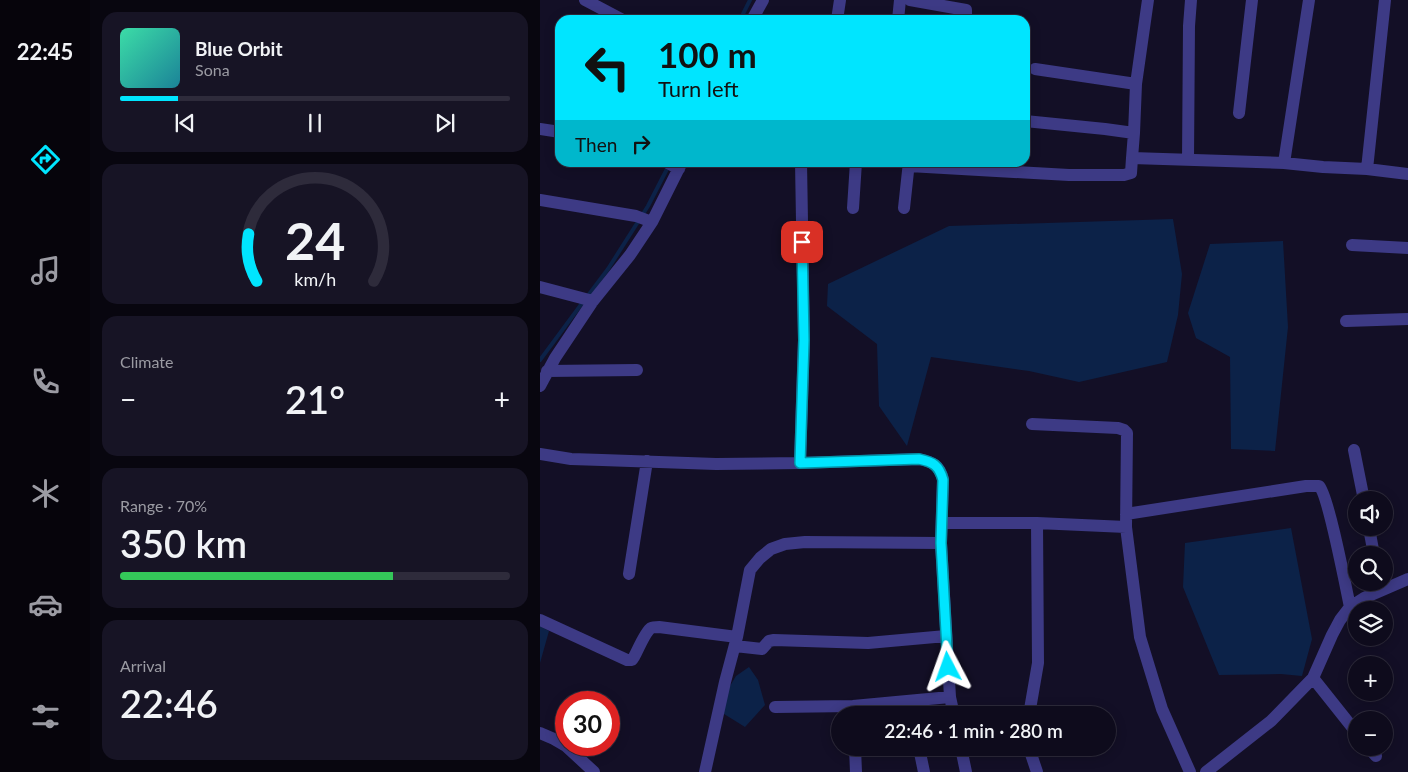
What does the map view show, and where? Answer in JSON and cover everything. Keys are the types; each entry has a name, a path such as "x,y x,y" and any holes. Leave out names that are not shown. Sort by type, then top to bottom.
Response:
{"street":[{"path":"585,0 614,15"},
{"path":"754,15 762,0"},
{"path":"838,15 840,0"},
{"path":"898,15 900,0"},
{"path":"910,0 967,10"},
{"path":"953,167 1069,175 1124,176 1131,174 1136,84 1148,0"},
{"path":"1188,159 1189,26 1191,0"},
{"path":"1239,113 1252,0"},
{"path":"1284,163 1310,0"},
{"path":"1367,169 1385,0"},
{"path":"1035,68 1136,84"},
{"path":"1030,122 1134,133"},
{"path":"540,129 555,131"},
{"path":"1132,158 1284,163 1408,174"},
{"path":"540,386 547,371 591,300 630,255 644,219 674,167"},
{"path":"800,463 804,340 801,167"},
{"path":"853,208 856,167"},
{"path":"904,208 909,167"},
{"path":"540,200 644,219"},
{"path":"1352,245 1408,248"},
{"path":"540,287 591,300"},
{"path":"1346,321 1408,319"},
{"path":"547,371 638,370"},
{"path":"1032,424 1118,428 1124,430 1127,434 1126,520 1140,637 1162,709 1190,772"},
{"path":"1354,450 1362,491"},
{"path":"540,454 586,460 716,464 919,459 929,461 941,471 943,480 941,543 952,706"},
{"path":"629,574 647,461"},
{"path":"943,522 1037,523 1126,520 1306,486 1320,486 1323,489 1349,601"},
{"path":"1031,706 1038,663 1037,523"},
{"path":"704,772 736,642 750,570 760,558 772,549 784,544 804,542 941,543"},
{"path":"1393,583 1408,579"},
{"path":"1359,601 1373,591"},
{"path":"1206,772 1271,721 1313,678 1332,635 1348,610"},
{"path":"540,620 627,660 632,660 650,629 659,626 762,649 769,641 774,640 868,643 946,636"},
{"path":"1313,678 1348,722"},
{"path":"878,706 950,697"},
{"path":"910,701 911,706"},
{"path":"775,708 831,709"},
{"path":"540,733 566,746 594,772"},
{"path":"855,756 856,772"},
{"path":"921,756 924,772"},
{"path":"962,756 966,772"},
{"path":"1032,756 1037,772"}],"water":[{"path":"1173,219 1182,274 1178,315 1167,362 1079,382 1029,371 931,357 907,446 879,406 877,344 827,306 828,284 949,226"},
{"path":"1283,241 1288,327 1275,451 1231,449 1230,357 1196,338 1188,313 1210,244"},
{"path":"1291,528 1312,639 1302,676 1281,674 1219,675 1183,587 1185,543"},
{"path":"540,626 549,631 540,663"},
{"path":"749,667 758,680 765,705 745,727 716,709 736,676"}],"waterway":[{"path":"742,15 750,0"},
{"path":"587,297 608,269 648,206 668,167"},
{"path":"540,360 583,302"}],"route":[{"path":"802,242 804,340 800,463 919,459 929,461 941,471 943,480 943,522 941,543 948,667"}]}
